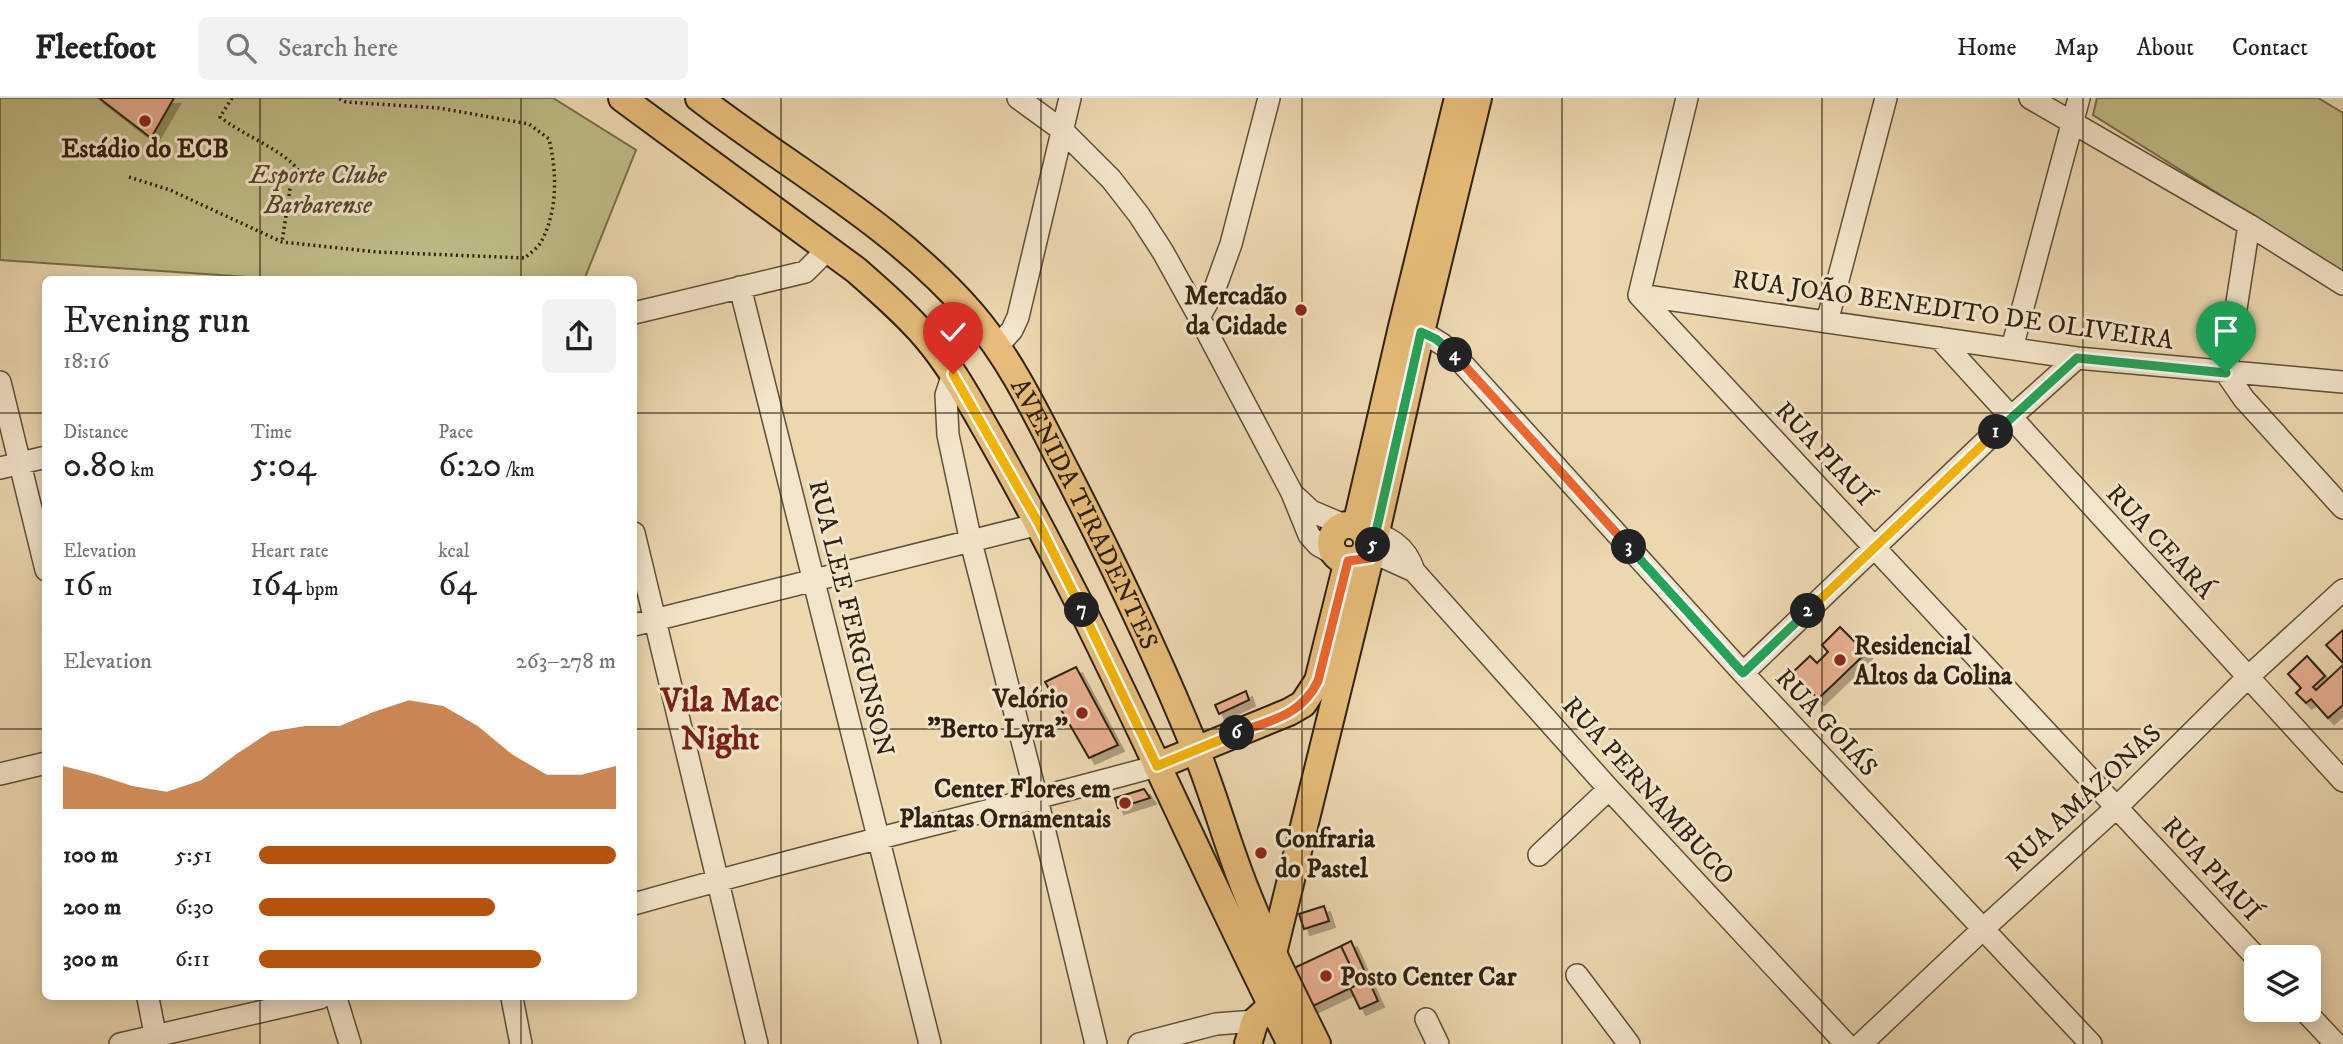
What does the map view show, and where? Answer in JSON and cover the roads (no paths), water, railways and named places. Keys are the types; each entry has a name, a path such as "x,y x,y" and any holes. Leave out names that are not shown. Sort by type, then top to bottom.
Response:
{"main road":[{"name":"AVENIDA TIRADENTES","path":"622,98 828,248 889,299 926,337 953,374 1039,524 1113,670 1266,1015 1291,1044"},
{"name":"AVENIDA TIRADENTES","path":"699,98 888,234 972,314 1012,369 1082,502 1154,652 1196,751 1247,894 1272,953 1266,1015"},
{"path":"1411,329 1458,98"},
{"path":"1157,766 1289,712 1303,704 1318,681 1411,329 1478,98"},
{"path":"1272,953 1326,729 1356,543"},
{"path":"1303,704 1326,729"},
{"name":"AVENIDA TIRADENTES","path":"1266,1015 1317,1044"}],"street":[{"path":"1018,98 1062,130 1111,179 1139,215 1199,317 1292,493 1309,536 1318,545 1356,543"},
{"path":"997,346 1012,330 1018,317 1070,98"},
{"path":"1199,317 1219,280 1231,244 1269,98"},
{"path":"1639,295 1687,98"},
{"path":"1827,321 1886,98"},
{"path":"2030,98 2249,225 2343,284"},
{"path":"2012,348 2079,98"},
{"path":"2249,225 2226,373 2244,399 2343,508"},
{"path":"637,312 805,272 828,248"},
{"name":"RUA LEE FERGUNSON","path":"740,288 930,1044"},
{"name":"RUA JOÃO BENEDITO DE OLIVEIRA","path":"1639,295 2077,358 2343,382"},
{"name":"RUA PIAUÍ","path":"1639,295 2245,945"},
{"name":"RUA GOIÁS","path":"1411,329 1436,339 1452,352 1743,673 2091,1044"},
{"name":"RUA CEARÁ","path":"1939,338 2343,781"},
{"path":"1743,673 2010,418 2077,358"},
{"path":"953,374 946,395 947,424 971,542 1096,1044"},
{"path":"0,382 10,466 42,558"},
{"path":"10,466 42,458"},
{"path":"1292,493 1311,511 1356,543"},
{"path":"637,624 1039,524"},
{"name":"RUA PERNAMBUCO","path":"1356,543 1414,570 1609,789 1846,1044"},
{"path":"637,546 757,1044"},
{"name":"RUA AMAZONAS","path":"1861,1044 2118,806 2248,677 2343,590"},
{"path":"0,774 42,764"},
{"path":"637,903 1157,766"},
{"path":"1539,855 1609,789"},
{"path":"1577,975 1629,1044"},
{"path":"148,1000 157,1040"},
{"path":"120,1044 157,1040 312,1000"},
{"path":"337,1000 349,1044"},
{"path":"512,1000 521,1044"},
{"path":"1139,1044 1216,1024 1266,1015"},
{"path":"1426,1018 1438,1044"},
{"path":"2315,1022 2336,1044"}],"place":[{"name":"Estádio do ECB","path":"145,121"},
{"name":"Mercadão da Cidade","path":"1301,310"},
{"name":"Residencial Altos da Colina","path":"1840,660"},
{"name":"Velório \"Berto Lyra\"","path":"1082,713"},
{"name":"Center Flores em Plantas Ornamentais","path":"1125,803"},
{"name":"Confraria do Pastel","path":"1261,853"},
{"name":"Posto Center Car","path":"1326,976"}],"district":[{"name":"Vila Mac Night","path":"720,718"}],"park label":[{"name":"Esporte Clube Barbarense","path":"318,189"}]}
